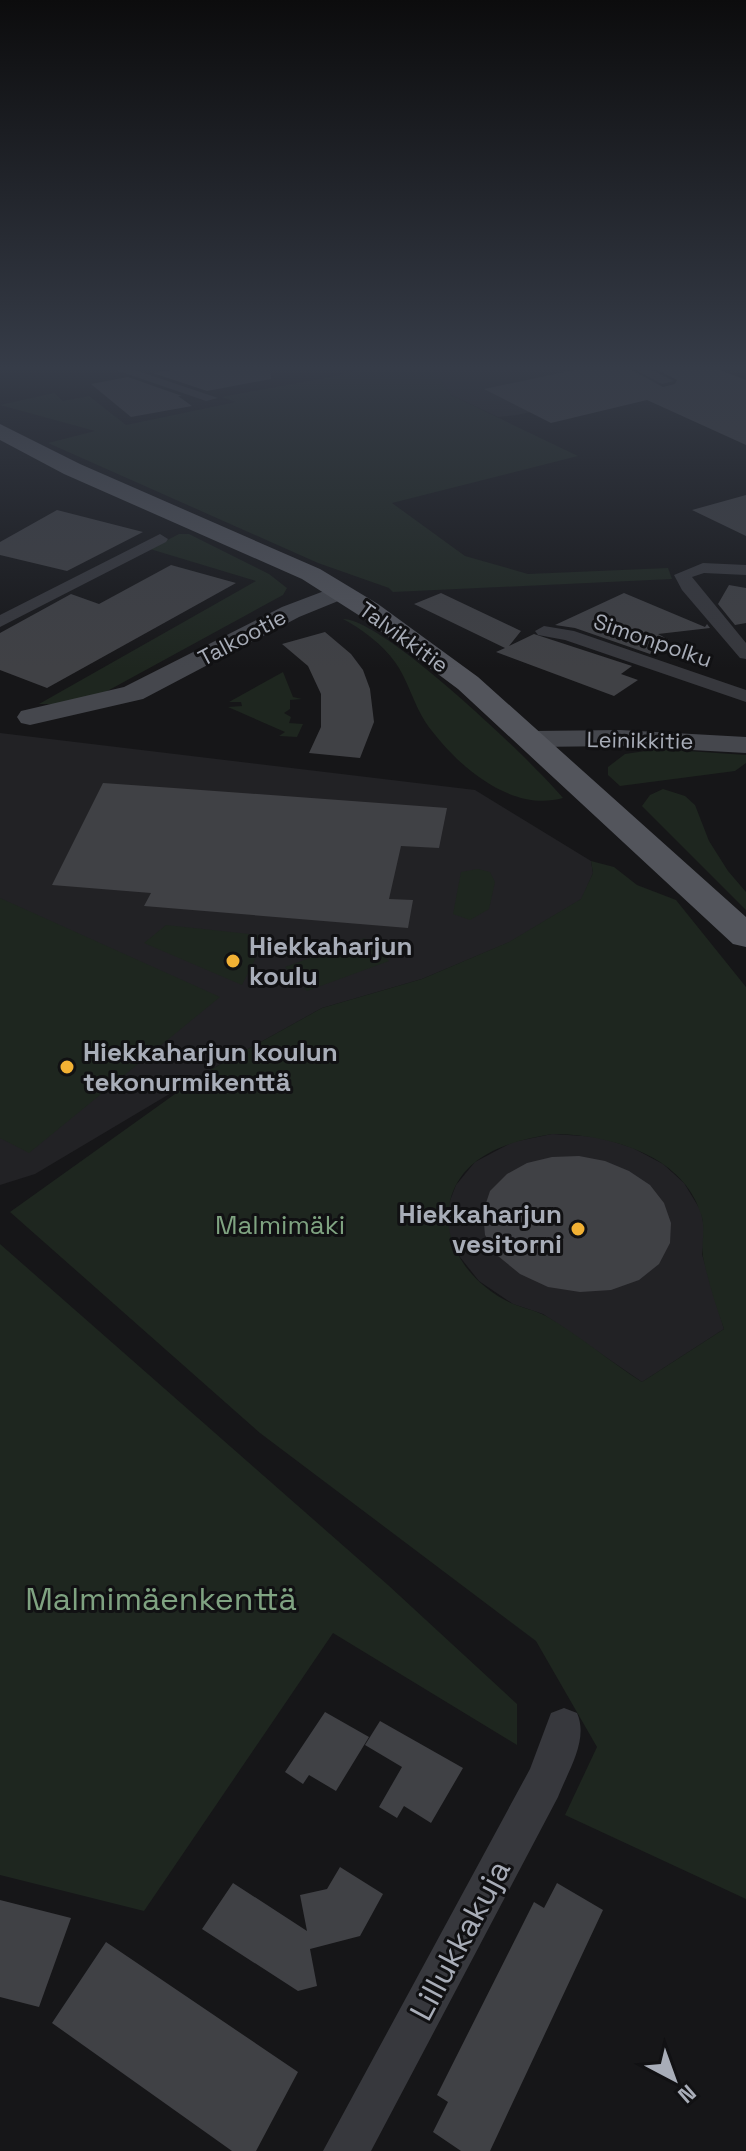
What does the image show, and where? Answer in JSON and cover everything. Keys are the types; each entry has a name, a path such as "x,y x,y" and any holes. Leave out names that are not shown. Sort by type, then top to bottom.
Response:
{"main road":[{"name":"Talvikkitie","path":"71,468 262,551 340,592 468,683 746,936"}],"street":[{"path":"0,622 160,539"},
{"name":"Simonpolku","path":"746,570 703,568 682,575 746,654"},
{"name":"Talkootie","path":"0,715 68,720 89,718 128,704 146,688 284,614 340,592"},
{"name":"Simonpolku","path":"544,631 568,635 746,696"},
{"name":"Leinikkitie","path":"533,739 620,738 746,745"},
{"name":"Lillukkakuja","path":"346,2151 544,1783 564,1726"}],"shaded area":[{"name":"Hiekkaharjun koulu","path":"0,733 475,790 591,861 593,873 582,899 510,942 422,979 322,1008 203,1074 35,1174 0,1185"},
{"path":"552,1134 599,1137 633,1148 663,1164 684,1183 701,1211 705,1233 702,1254 724,1329 642,1382 543,1314 513,1304 479,1281 456,1252 450,1239 447,1222 449,1203 456,1185 475,1162 513,1142"}],"green space":[{"path":"105,468 529,468 392,503 465,556 528,574 668,568 672,579 393,592 318,563"},
{"path":"179,534 189,534 269,574 287,588 283,595 100,695 66,704 39,704 256,581 150,549"},
{"path":"343,619 363,625 423,666 522,755 563,798 543,801 523,798 504,792 468,769 426,723 390,656 372,638"},
{"path":"283,672 293,697 302,699 290,700 290,709 284,713 291,717 289,723 303,724 297,737 279,736 285,732 228,707 242,706 241,702 229,702"},
{"path":"659,749 746,755 746,763 735,771 620,786 608,775 608,767 625,754"},
{"path":"663,789 685,796 695,805 709,841 746,892 746,910 642,806 650,795"},
{"name":"Malmimäki","path":"591,861 614,867 637,885 676,900 746,987 746,1899 565,1815 597,1747 536,1641 260,1433 10,1212 203,1074 322,1008 422,979 509,942 581,899 593,873","holes":["552,1134 619,1143 660,1162 678,1176 692,1193 701,1214 703,1257 724,1329 642,1382 546,1316 495,1294 469,1271 452,1240 448,1224 449,1207 454,1189 471,1165 510,1144"]},
{"path":"478,869 490,872 495,882 489,909 470,920 453,914 461,872"},
{"name":"Hiekkaharjun koulun tekonurmikenttä","path":"0,898 220,997 29,1153 0,1138"},
{"path":"166,925 267,936 242,985 144,943"},
{"path":"365,938 389,961 307,991 285,967"},
{"name":"Malmimäenkenttä","path":"0,1244 388,1585 517,1704 517,1745 333,1633 144,1911 0,1875"}],"building":[{"path":"746,495 746,536 692,510"},
{"path":"57,510 143,532 67,571 0,555 0,542"},
{"path":"171,565 236,583 47,688 0,670 0,633 71,594 99,604"},
{"path":"729,585 746,588 746,623 735,625 718,604"},
{"path":"441,593 521,631 509,646 534,634 632,666 621,674 638,680 614,696 496,652 505,648 414,604"},
{"path":"624,593 705,627 707,624 710,628 658,634 669,640 650,654 575,628 555,625"},
{"path":"325,632 351,654 363,670 370,689 374,722 360,758 309,753 321,727 321,694 308,666 282,644"},
{"path":"103,783 447,808 439,848 401,846 389,899 413,900 408,928 144,906 151,893 52,885"},
{"name":"Hiekkaharjun vesitorni","path":"579,1156 605,1161 629,1171 650,1185 664,1203 671,1223 670,1243 659,1264 639,1280 611,1290 580,1292 548,1287 520,1274 498,1256 485,1235 483,1212 490,1191 507,1174 527,1163 552,1157"},
{"path":"325,1712 369,1737 336,1791 309,1775 303,1784 285,1772"},
{"path":"380,1721 463,1768 431,1823 404,1806 397,1818 379,1807 402,1767 365,1745"},
{"path":"340,1867 383,1894 360,1936 310,1949 317,1986 298,1991 202,1929 233,1883 307,1931 300,1895 327,1889"},
{"path":"557,1883 603,1910 490,2151 461,2151 433,2132 448,2102 437,2095 534,1902 544,1908"},
{"path":"0,1900 71,1918 39,2007 0,1997"},
{"path":"106,1942 298,2072 256,2151 232,2151 52,2023"}],"place":[{"name":"Hiekkaharjun koulu","path":"233,961"},
{"name":"Hiekkaharjun koulun tekonurmikenttä","path":"67,1067"},
{"name":"Hiekkaharjun vesitorni","path":"578,1229"}]}
